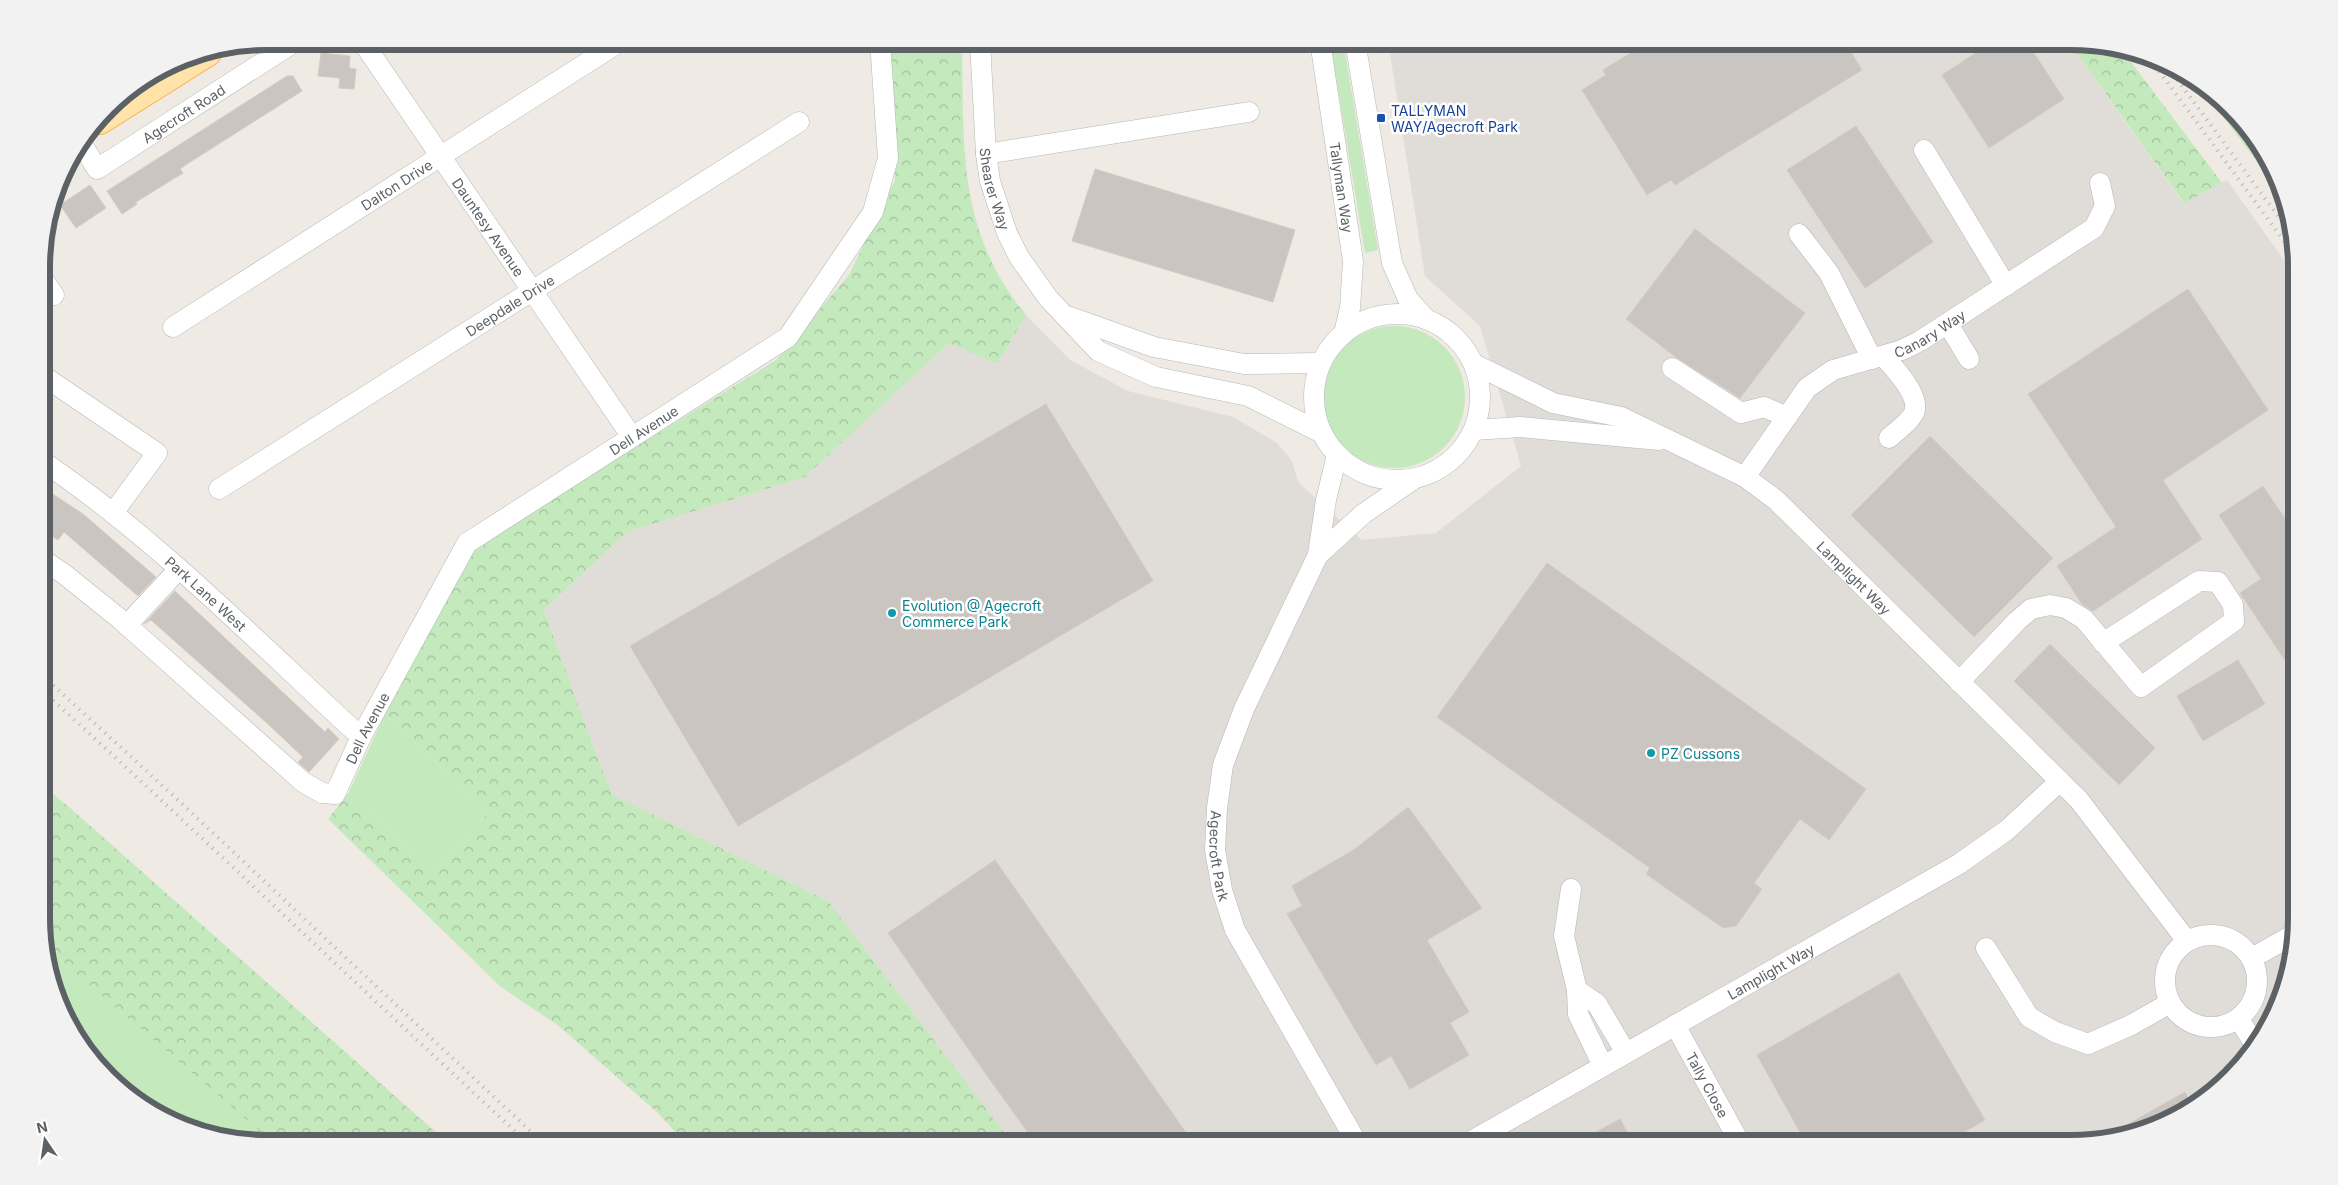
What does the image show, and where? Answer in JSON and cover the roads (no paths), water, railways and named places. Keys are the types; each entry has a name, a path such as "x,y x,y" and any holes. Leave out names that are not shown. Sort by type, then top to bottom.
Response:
{"main road":[{"path":"119,109 189,65"}],"street":[{"name":"Agecroft Road","path":"85,149 97,169 282,50"},
{"name":"Dauntesy Avenue","path":"368,50 632,438"},
{"name":"Dalton Drive","path":"173,327 607,50"},
{"name":"Dell Avenue","path":"127,625 302,782 322,793 334,794 361,737 467,543 788,337 873,212 888,158 881,50"},
{"name":"Shearer Way","path":"980,50 986,154 992,190 1007,233 1033,278 1065,316 1098,351 1156,377 1248,396 1322,433"},
{"name":"Tallyman Way","path":"1321,50 1353,254 1353,282 1344,333"},
{"path":"1318,555 1363,514 1416,479 1440,469 1460,452 1474,430 1480,401 1480,386 1474,364 1462,345 1451,335 1426,319 1408,299 1392,263 1356,50"},
{"path":"986,154 1249,112"},
{"name":"Deepdale Drive","path":"219,489 799,122"},
{"path":"1924,150 2006,286"},
{"name":"Canary Way","path":"1745,476 1807,388 1833,370 1902,350 1948,324 2094,228 2105,206 2100,183"},
{"path":"1799,234 1829,273 1878,357 1909,387 1915,404 1914,413 1889,438"},
{"path":"1416,479 1387,480 1360,472 1337,455 1322,433 1315,410 1314,386 1321,363 1331,346 1344,333 1362,322 1383,315 1405,314 1426,319"},
{"path":"1065,316 1154,347 1235,362 1321,363"},
{"path":"1948,324 1969,359"},
{"name":"Lamplight Way","path":"1474,364 1553,403 1621,417 1745,476 1776,500 2079,800 2187,941"},
{"path":"1672,368 1741,414 1764,407 1787,417"},
{"path":"50,380 157,453 113,513"},
{"path":"1474,430 1520,427 1673,441"},
{"path":"1318,555 1326,500 1337,455"},
{"name":"Park Lane West","path":"50,467 113,513 179,570 361,737"},
{"name":"Agecroft Park","path":"1318,555 1244,709 1223,765 1217,808 1215,850 1222,890 1235,930 1351,1135"},
{"path":"50,564 127,625 179,570"},
{"path":"1959,682 2017,621 2031,609 2050,605 2066,608 2084,619 2103,643 2141,687 2234,621 2233,605 2218,582 2199,581 2103,643"},
{"name":"Lamplight Way","path":"1484,1135 1959,864 2007,830 2060,781"},
{"path":"1572,889 1564,936 1577,990 1578,1014 1603,1066"},
{"path":"2202,935 2218,935 2234,940 2252,958 2257,973 2257,989 2252,1004 2239,1019 2224,1026 2208,1027 2192,1023 2179,1014 2170,1004 2165,988 2166,972 2171,957 2187,941 2202,935"},
{"path":"2252,958 2287,938"},
{"path":"1986,948 2029,1017 2055,1032 2088,1044 2131,1025 2170,1004"},
{"path":"1577,990 1597,1004 1626,1053"},
{"path":"2239,1019 2251,1039"},
{"name":"Tally Close","path":"1675,1025 1736,1135"}],"railway":[{"path":"2157,68 2287,245"},
{"path":"2175,76 2284,224"},
{"path":"50,682 177,799 534,1135"},
{"path":"50,697 519,1135"}],"place":[{"name":"TALLYMAN WAY/Agecroft Park","path":"1381,118"},
{"name":"Evolution @ Agecroft Commerce Park","path":"892,613"},
{"name":"PZ Cussons","path":"1651,753"}]}
